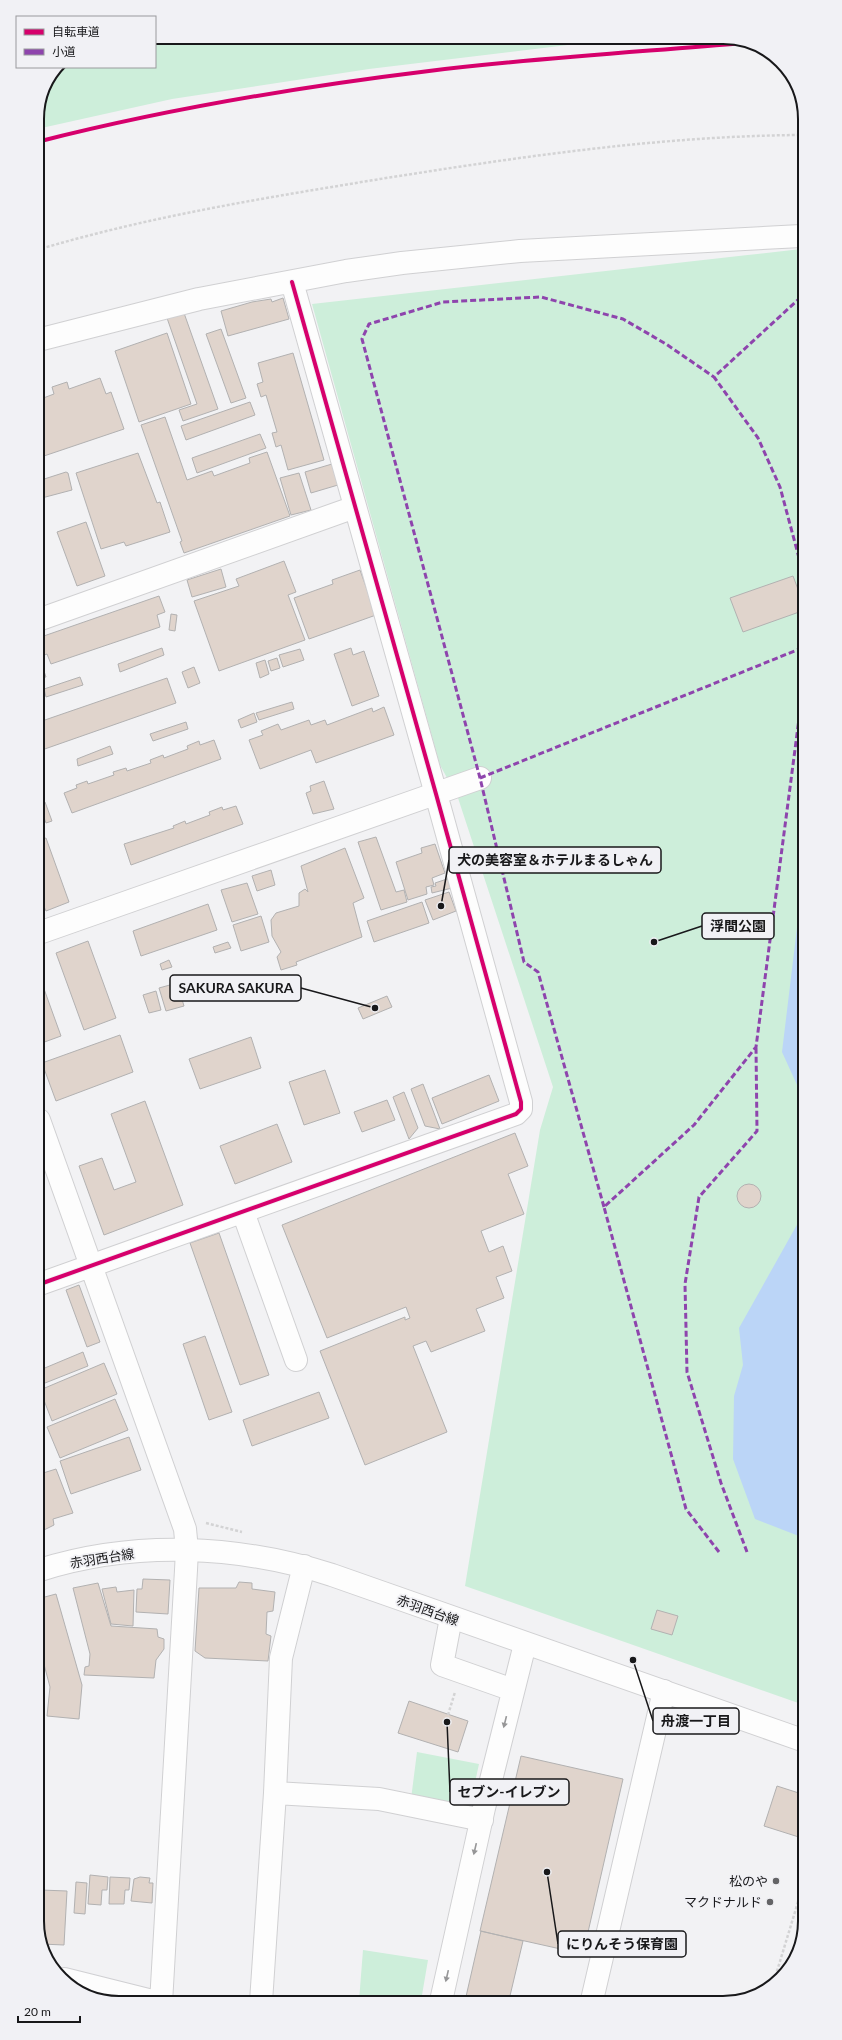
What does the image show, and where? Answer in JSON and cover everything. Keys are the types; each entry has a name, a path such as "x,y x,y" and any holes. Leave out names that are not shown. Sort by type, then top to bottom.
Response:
{"street":[{"path":"44,338 199,299 346,271 402,263 520,251 798,236"},
{"path":"44,1283 516,1114 521,1109 521,1102 436,794 292,282"},
{"path":"44,618 355,507"},
{"path":"44,931 480,778"},
{"path":"44,1134 185,1529 187,1550 160,1996"},
{"path":"243,1212 296,1360"},
{"name":"赤羽西台線","path":"44,1569 85,1558 122,1553 187,1550 247,1554 304,1566 798,1738"},
{"path":"261,1996 275,1793 281,1658 304,1566"},
{"path":"452,1618 442,1665 513,1690"},
{"path":"442,1996 482,1820 525,1644"},
{"path":"593,1996 664,1691"},
{"path":"275,1793 379,1799 482,1820"},
{"path":"76,1982 135,1996"}],"path":[{"path":"44,140 103,125 322,86 430,71 510,62 730,44"},
{"path":"44,248 153,219 255,200 419,173 560,153 696,139 798,135"},
{"path":"776,1974 798,1902"}],"green space":[{"path":"156,44 576,44 369,69 172,99 44,127 45,105 48,95 54,82 64,68 156,68"},
{"path":"798,249 798,1703 465,1586 540,1130 553,1087 458,798 440,765 312,304"},
{"path":"417,1752 479,1764 469,1810 411,1799"},
{"path":"363,1950 428,1960 422,1996 359,1996"}],"water":[{"path":"798,919 798,1087 782,1052"},
{"path":"798,1223 798,1536 755,1519 733,1459 734,1396 743,1365 739,1328"}],"building":[{"path":"283,298 289,319 228,336 221,311 252,302 271,299 272,302"},
{"path":"184,313 218,409 183,421 179,410 197,404 167,318"},
{"path":"221,329 246,398 231,403 206,334"},
{"path":"167,333 191,404 139,422 115,351"},
{"path":"293,353 324,460 288,470 281,445 276,447 272,433 277,432 266,395 261,397 257,384 263,382 258,363"},
{"path":"100,378 106,394 111,392 124,429 44,456 44,398 54,394 52,387 67,382 69,389"},
{"path":"250,402 255,415 186,440 181,426"},
{"path":"165,417 187,480 212,471 214,476 250,463 249,458 267,452 290,516 184,553 180,542 182,541 141,425"},
{"path":"260,434 266,448 197,473 192,458"},
{"path":"138,453 157,503 160,502 170,532 126,546 124,542 101,549 76,473"},
{"path":"332,464 338,485 311,493 305,472"},
{"path":"66,472 68,473 72,490 44,497 44,479"},
{"path":"299,473 311,510 291,515 280,478"},
{"path":"86,522 105,576 77,586 57,532"},
{"path":"284,561 296,592 288,595 305,640 219,671 194,601 239,586 236,579"},
{"path":"221,569 226,587 192,597 187,580"},
{"path":"360,570 376,615 309,639 294,598 333,584 332,580"},
{"path":"793,576 798,589 798,612 743,632 730,598"},
{"path":"159,596 165,612 157,615 160,627 51,664 47,654 44,655 44,636"},
{"path":"171,614 177,615 175,631 169,630"},
{"path":"162,648 164,655 120,672 118,664"},
{"path":"351,648 353,655 364,651 379,696 352,706 334,654"},
{"path":"300,649 304,660 283,667 279,655"},
{"path":"277,658 280,668 271,671 268,661"},
{"path":"265,660 269,674 260,678 256,663"},
{"path":"194,667 200,683 188,688 182,672"},
{"path":"80,677 83,685 46,697 44,689"},
{"path":"167,678 176,703 44,749 44,720"},
{"path":"292,702 294,709 259,720 256,713"},
{"path":"384,707 394,735 316,763 311,750 260,769 249,740 263,735 261,731 278,724 281,730 309,720 311,725 325,720 327,725 372,708 373,712"},
{"path":"254,713 257,722 241,728 238,720"},
{"path":"186,722 188,729 153,741 150,734"},
{"path":"214,740 221,759 72,813 64,793 77,788 76,785 87,781 88,784 114,775 113,772 126,768 127,771 151,763 150,760 163,755 164,758 188,749 187,746 199,741 200,745"},
{"path":"110,746 113,754 78,766 77,759"},
{"path":"324,781 334,809 313,814 306,793 311,791 310,786"},
{"path":"44,802 52,821 46,823 44,818"},
{"path":"236,806 243,824 131,865 124,844 174,828 173,826 185,821 186,824 210,815 209,812 222,807 223,810"},
{"path":"376,837 396,892 404,890 407,902 381,910 358,842"},
{"path":"46,838 69,902 46,911 44,907 44,839"},
{"path":"435,844 445,873 432,878 434,885 426,887 427,894 408,900 396,862 422,853 421,848"},
{"path":"345,848 364,898 353,903 362,937 296,962 297,965 281,970 277,957 281,952 272,936 271,920 276,913 299,906 299,893 305,889 308,892 301,866"},
{"path":"271,870 275,885 257,891 252,876"},
{"path":"450,878 452,888 432,893 431,887 436,886 435,883"},
{"path":"247,883 258,914 232,922 221,890"},
{"path":"449,892 456,911 433,920 425,900"},
{"path":"422,902 429,923 374,942 367,921"},
{"path":"208,904 217,930 141,956 133,931"},
{"path":"261,916 269,942 241,951 233,925"},
{"path":"88,941 116,1018 84,1030 56,953"},
{"path":"228,942 231,948 215,953 213,947"},
{"path":"169,960 172,967 162,970 160,964"},
{"path":"177,983 184,1006 166,1011 159,988"},
{"path":"44,989 61,1036 44,1042"},
{"path":"156,991 161,1010 149,1013 143,995"},
{"path":"387,996 392,1007 363,1019 358,1008"},
{"path":"120,1035 133,1072 56,1101 44,1068 44,1062"},
{"path":"251,1037 261,1068 200,1089 189,1059"},
{"path":"325,1070 340,1113 304,1125 289,1082"},
{"path":"489,1075 499,1101 442,1124 432,1098"},
{"path":"423,1084 440,1129 425,1126 411,1089"},
{"path":"404,1092 418,1128 409,1139 393,1097"},
{"path":"387,1100 395,1120 362,1132 354,1112"},
{"path":"145,1101 183,1205 104,1235 79,1166 102,1158 114,1190 136,1182 111,1114"},
{"path":"277,1124 292,1162 235,1184 220,1146"},
{"path":"515,1133 528,1166 508,1174 524,1214 481,1231 489,1252 503,1246 512,1271 496,1277 504,1298 476,1309 485,1331 431,1352 426,1341 413,1346 447,1432 365,1465 320,1351 405,1317 405,1320 410,1318 406,1307 327,1338 282,1225"},
{"path":"749,1184 758,1187 761,1196 758,1205 749,1208 740,1205 737,1196 740,1187"},
{"path":"219,1233 269,1375 240,1385 190,1243"},
{"path":"79,1285 100,1342 87,1347 66,1290"},
{"path":"205,1336 232,1412 209,1420 183,1344"},
{"path":"83,1352 88,1366 44,1383 44,1368"},
{"path":"104,1363 117,1394 52,1421 44,1400 44,1388"},
{"path":"319,1392 329,1418 252,1446 243,1420"},
{"path":"115,1399 128,1430 60,1458 47,1427"},
{"path":"129,1437 141,1470 71,1494 60,1461"},
{"path":"56,1469 73,1513 53,1519 54,1525 44,1530 44,1473"},
{"path":"143,1579 170,1580 168,1614 136,1612 137,1589 142,1589"},
{"path":"239,1582 252,1583 252,1589 275,1592 273,1611 267,1612 266,1634 271,1636 268,1661 205,1658 195,1651 199,1588 236,1588"},
{"path":"98,1583 111,1626 157,1629 158,1637 164,1639 164,1649 156,1660 154,1678 84,1675 85,1667 89,1666 90,1654 73,1588"},
{"path":"116,1587 117,1592 134,1590 133,1626 111,1624 102,1589"},
{"path":"56,1594 82,1685 79,1719 47,1716 50,1687 44,1664 44,1597"},
{"path":"657,1610 678,1616 672,1635 651,1629"},
{"path":"409,1701 468,1721 458,1752 398,1733"},
{"path":"521,1756 623,1779 583,1954 480,1931"},
{"path":"777,1786 798,1793 798,1837 764,1826"},
{"path":"90,1875 108,1877 107,1890 102,1890 101,1905 88,1904"},
{"path":"110,1877 130,1878 129,1890 125,1890 124,1904 109,1904"},
{"path":"140,1877 150,1878 149,1883 153,1883 152,1903 131,1901 134,1879"},
{"path":"76,1882 87,1883 85,1914 74,1913"},
{"path":"44,1890 67,1891 64,1945 48,1944 45,1935 44,1921"},
{"path":"481,1931 523,1941 510,1996 466,1996"}],"marked path":[{"path":"604,1207 538,972 524,962 480,778 362,339 369,324 443,302 541,297 623,319 666,344 714,377"},
{"path":"798,300 714,377 758,438 780,487 798,554"},
{"path":"480,778 798,650"},
{"path":"719,1552 686,1509 604,1207 694,1125 756,1047 798,727"},
{"path":"747,1552 721,1483 687,1372 685,1284 699,1197 757,1131 756,1047"}],"cycle path":[{"path":"44,140 183,109 380,77 508,62 730,44"},
{"path":"44,1283 516,1114 521,1109 521,1102 436,794 292,282"}],"place":[{"name":"犬の美容室＆ホテルまるしゃん","path":"441,906"},
{"name":"浮間公園","path":"654,942"},
{"name":"SAKURA SAKURA","path":"375,1008"},
{"name":"舟渡一丁目","path":"633,1660"},
{"name":"セブン-イレブン","path":"447,1722"},
{"name":"にりんそう保育園","path":"547,1872"},
{"name":"松のや","path":"776,1881"},
{"name":"マクドナルド","path":"770,1902"}]}
